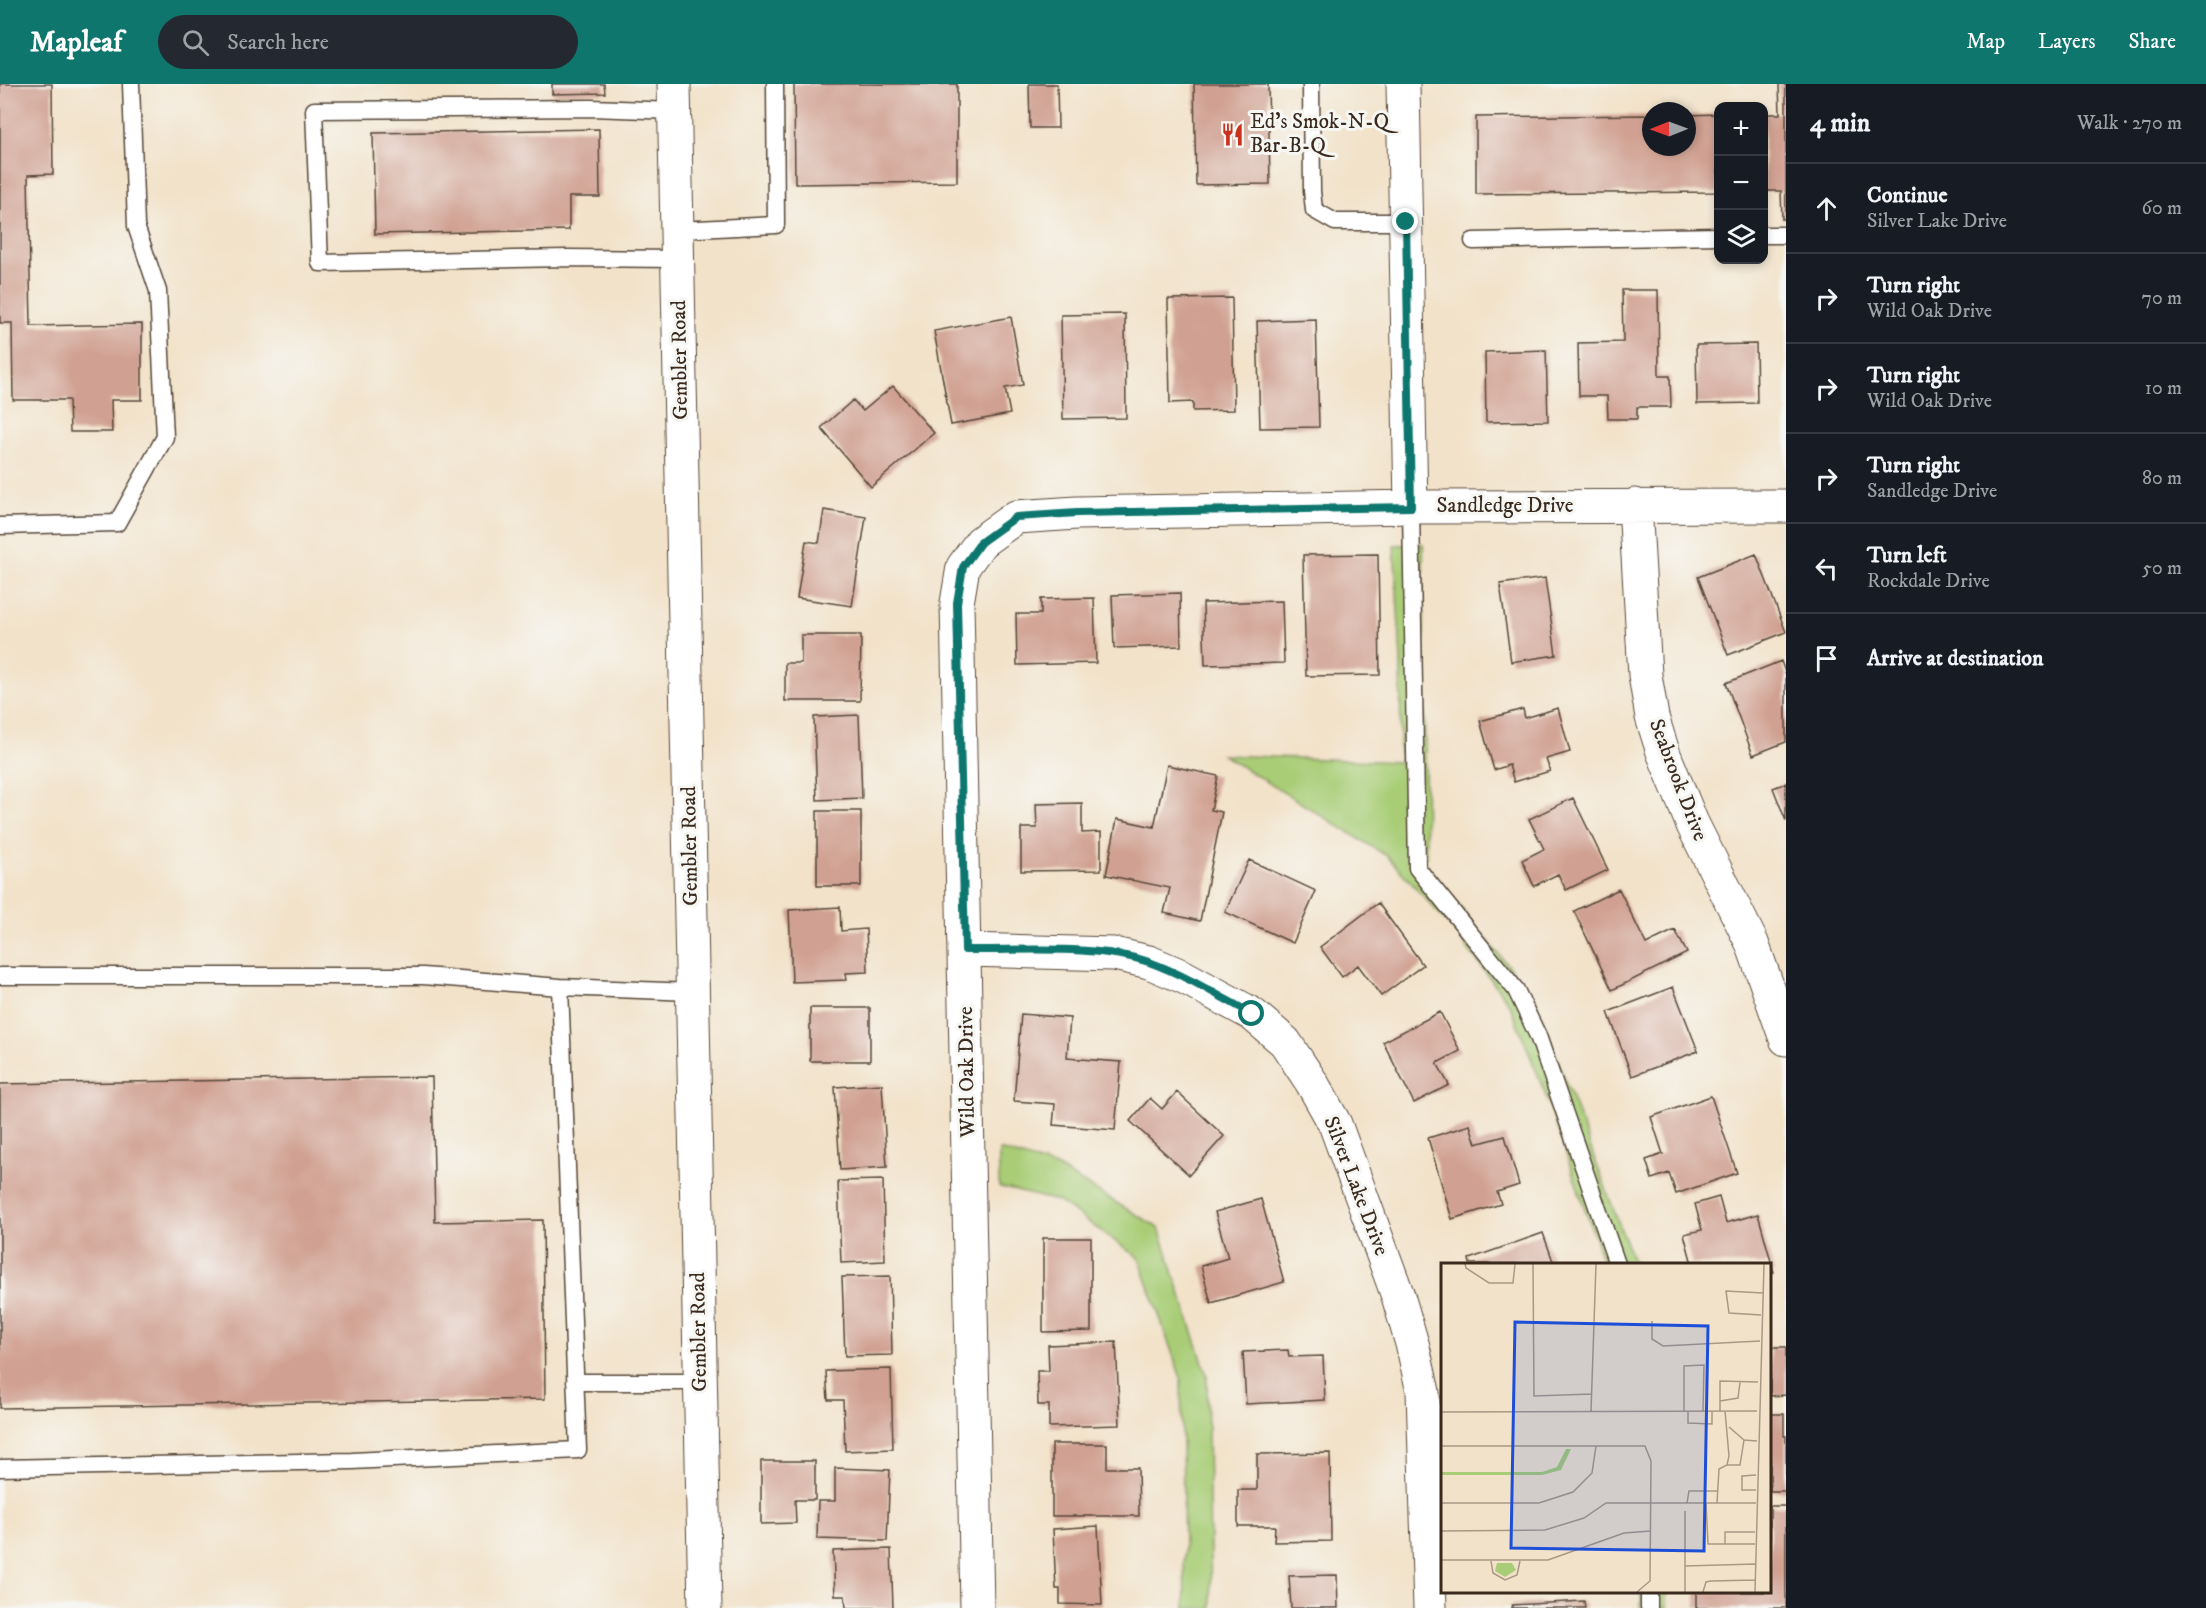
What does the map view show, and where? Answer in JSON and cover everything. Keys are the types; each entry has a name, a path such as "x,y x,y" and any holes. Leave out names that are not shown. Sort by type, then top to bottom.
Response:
{"street":[{"path":"1403,84 1411,507"},
{"name":"Gembler Road","path":"675,98 705,1608"},
{"name":"Seabrook Drive","path":"1635,505 1645,675 1652,717 1663,752 1692,823 1752,942 1786,1039"},
{"name":"Sandledge Drive","path":"981,542 1016,517 1077,513 1411,507 1786,506"},
{"name":"Wild Oak Drive","path":"977,1608 957,603 963,567 981,542"},
{"name":"Silver Lake Drive","path":"965,950 1114,954 1149,962 1184,977 1252,1014 1285,1042 1335,1124 1398,1296 1413,1347 1423,1392 1430,1608"}],"lane":[{"path":"0,526 117,523 165,437 158,291 136,226 131,84"},
{"path":"675,98 591,108 314,110 321,263 566,258 678,245 776,225 775,84"},
{"path":"1311,84 1314,210 1335,222 1406,222"},
{"path":"1768,235 1786,235"},
{"path":"1473,241 1714,236"},
{"path":"1411,507 1417,868 1516,990 1538,1036 1617,1263"},
{"path":"0,976 423,976 560,987 693,992"},
{"path":"0,1468 352,1461 578,1450 560,987"},
{"path":"575,1382 700,1382"},
{"path":"1648,1593 1649,1608"}],"green space":[{"path":"1423,544 1426,865 1535,999 1634,1263 1604,1263 1545,1093 1510,1005 1454,930 1387,856 1223,755 1400,762 1401,660 1394,545"},
{"path":"999,1150 1056,1167 1159,1228 1207,1375 1211,1608 1185,1608 1181,1378 1139,1258 1058,1201 999,1187"},
{"path":"1641,1593 1667,1593 1667,1608 1641,1608"}],"building":[{"path":"0,84 52,84 53,174 28,175 31,326 142,324 142,400 111,400 112,432 70,432 69,400 13,400 12,323 0,323"},
{"path":"552,84 604,84 605,93 552,94"},
{"path":"794,84 957,84 957,182 795,184"},
{"path":"1029,84 1057,84 1058,128 1030,128"},
{"name":"Ed's Smok-N-Q Bar-B-Q","path":"1194,84 1268,84 1270,184 1196,185"},
{"path":"1779,84 1786,84 1786,219 1782,219 1781,191 1768,191 1768,114 1780,114"},
{"path":"1714,114 1714,192 1476,194 1476,117 1642,115 1642,156 1696,156 1696,115"},
{"path":"599,129 600,197 569,197 569,230 375,234 373,133"},
{"path":"1622,290 1658,290 1659,376 1670,376 1671,407 1637,407 1637,419 1608,419 1607,396 1579,396 1578,343 1623,342"},
{"path":"1232,298 1234,410 1193,411 1193,402 1170,403 1168,299"},
{"path":"1125,314 1126,418 1063,419 1061,315"},
{"path":"1011,317 1023,385 1005,388 1010,414 951,425 934,331"},
{"path":"1316,319 1319,427 1260,428 1257,321"},
{"path":"1756,344 1757,403 1697,404 1696,345"},
{"path":"1546,350 1548,421 1486,422 1485,352"},
{"path":"893,386 934,433 871,487 821,428 853,400 863,411"},
{"path":"824,510 866,517 852,606 797,598 806,541 819,543"},
{"path":"1378,554 1380,675 1306,676 1303,555"},
{"path":"1756,554 1786,632 1728,655 1698,577"},
{"path":"1545,578 1556,655 1511,662 1500,584"},
{"path":"1180,593 1181,646 1114,648 1112,595"},
{"path":"1094,598 1096,663 1017,665 1016,614 1041,614 1041,599"},
{"path":"1282,601 1284,663 1205,665 1203,603"},
{"path":"801,635 861,635 860,701 785,701 785,663 801,663"},
{"path":"1781,661 1786,675 1786,742 1753,755 1726,683"},
{"path":"1558,708 1570,752 1546,759 1550,771 1514,782 1509,765 1494,770 1480,721 1523,709 1525,718"},
{"path":"859,715 862,798 817,800 814,717"},
{"path":"1167,765 1218,776 1211,810 1222,812 1200,921 1164,913 1170,888 1106,875 1117,819 1154,827"},
{"path":"1786,783 1786,821 1773,788"},
{"path":"1573,798 1608,870 1566,890 1558,874 1534,886 1522,860 1544,849 1529,819"},
{"path":"1082,803 1082,833 1101,832 1101,870 1021,871 1021,828 1037,828 1036,804"},
{"path":"817,811 861,811 861,886 817,886"},
{"path":"1249,860 1316,891 1293,943 1225,912"},
{"path":"1619,889 1646,944 1675,930 1687,953 1612,990 1574,911"},
{"path":"1378,903 1423,965 1381,996 1358,965 1342,977 1320,947"},
{"path":"840,907 841,931 866,929 868,972 846,973 847,980 792,982 789,910"},
{"path":"1673,987 1698,1051 1632,1076 1608,1012"},
{"path":"810,1008 870,1008 870,1061 810,1061"},
{"path":"1440,1012 1460,1051 1437,1063 1449,1085 1414,1103 1383,1042"},
{"path":"1021,1014 1070,1018 1067,1058 1121,1062 1115,1130 1053,1125 1055,1104 1014,1101"},
{"path":"432,1077 435,1222 543,1220 545,1399 0,1408 0,1084"},
{"path":"882,1084 887,1167 840,1170 835,1087"},
{"path":"1177,1092 1224,1136 1189,1175 1130,1121 1150,1098 1162,1109"},
{"path":"1711,1096 1737,1173 1676,1194 1669,1173 1652,1179 1646,1160 1663,1154 1651,1117"},
{"path":"1470,1125 1476,1144 1505,1136 1519,1185 1497,1192 1501,1204 1452,1219 1428,1138"},
{"path":"883,1180 885,1261 841,1263 838,1181"},
{"path":"1719,1197 1726,1223 1758,1214 1774,1272 1771,1274 1771,1263 1692,1263 1684,1234 1702,1230 1695,1204"},
{"path":"1261,1199 1284,1282 1211,1303 1201,1266 1228,1258 1215,1212"},
{"path":"1543,1233 1554,1263 1470,1263 1469,1259"},
{"path":"1043,1238 1091,1238 1091,1331 1043,1332"},
{"path":"890,1276 892,1355 845,1356 842,1277"},
{"path":"1116,1342 1120,1425 1049,1427 1049,1405 1038,1405 1037,1371 1049,1371 1048,1345"},
{"path":"1771,1347 1786,1347 1786,1395 1771,1396"},
{"path":"1288,1350 1289,1357 1323,1356 1325,1400 1246,1404 1243,1352"},
{"path":"891,1369 893,1449 845,1451 843,1400 828,1400 826,1371"},
{"path":"1771,1414 1784,1414 1786,1491 1771,1491"},
{"path":"1052,1444 1107,1444 1107,1468 1138,1468 1139,1516 1052,1516"},
{"path":"1330,1453 1331,1541 1274,1542 1275,1526 1238,1526 1238,1490 1257,1490 1257,1454"},
{"path":"761,1461 815,1461 815,1500 795,1500 796,1523 761,1524"},
{"path":"835,1468 890,1470 887,1541 817,1539 818,1501 835,1501"},
{"path":"1771,1506 1786,1506 1786,1608 1696,1608 1696,1593 1771,1593"},
{"path":"1098,1526 1102,1605 1060,1604 1060,1589 1056,1589 1053,1529"},
{"path":"891,1549 893,1608 846,1608 845,1596 835,1596 833,1551"},
{"path":"1337,1575 1338,1608 1291,1608 1289,1576"},
{"path":"1584,1601 1585,1608 1512,1608 1512,1605"}],"place":[{"name":"Ed's Smok-N-Q Bar-B-Q","path":"1232,134"}],"route":[{"path":"1252,1014 1184,977 1149,962 1114,954 1077,951 965,950 957,603 963,567 981,542 1016,517 1077,513 1411,507 1406,222"}]}
